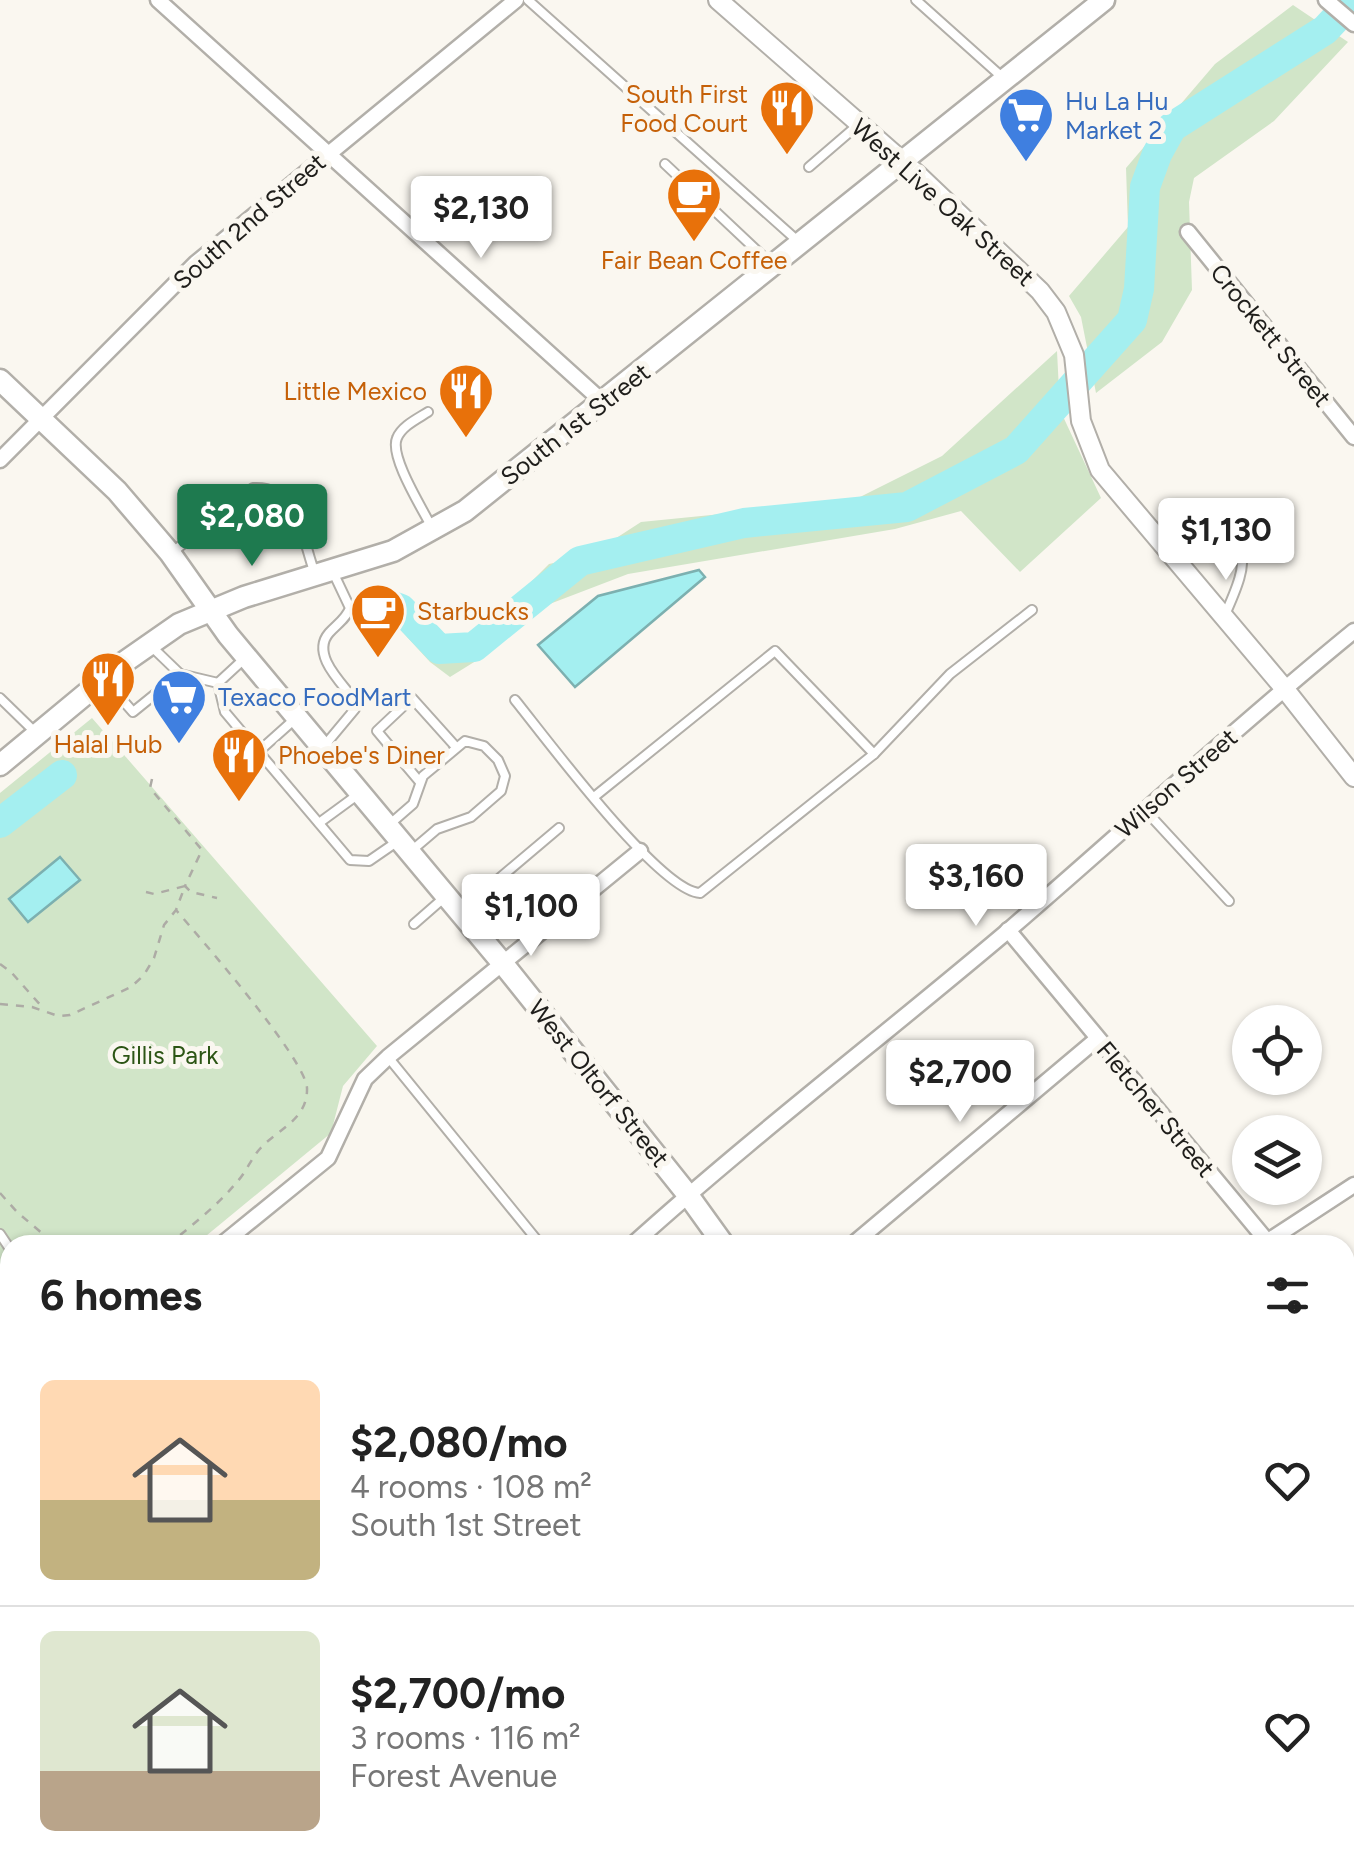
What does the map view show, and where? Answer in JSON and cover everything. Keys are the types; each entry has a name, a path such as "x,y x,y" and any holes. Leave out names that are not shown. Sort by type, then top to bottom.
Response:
{"main road":[{"name":"South 1st Street","path":"0,765 104,679 179,624 393,551 465,511 1104,0"},
{"name":"West Oltorf Street","path":"0,380 117,492 170,554 228,634 504,965 717,1235"}],"street":[{"path":"158,0 604,403"},
{"name":"South 2nd Street","path":"0,460 196,262 516,0"},
{"name":"West Live Oak Street","path":"718,0 901,160 1040,291 1056,312 1074,355 1081,420 1100,470 1284,688 1354,778"},
{"path":"1326,0 1352,22"},
{"name":"Crockett Street","path":"1188,232 1354,437"},
{"name":"Wilson Street","path":"643,1235 1008,930 1354,631"},
{"path":"233,1235 328,1158 365,1079 388,1057 640,851"},
{"name":"Fletcher Street","path":"1008,930 1257,1235"},
{"path":"864,1235 1097,1038"},
{"path":"1276,1235 1354,1185"}],"lane":[{"path":"528,0 800,243"},
{"path":"916,0 1005,80"},
{"path":"809,167 859,124"},
{"path":"665,164 772,266"},
{"path":"428,412 406,426 396,439 395,454 432,530"},
{"path":"170,554 253,488 267,487 280,492 290,504 324,573 350,608 349,615 324,638 322,649 324,659 356,702 355,709 323,748"},
{"path":"1157,538 1184,518 1221,530 1239,546 1244,560 1224,617"},
{"path":"515,700 640,851 688,892 700,893 874,754 950,674 1032,610"},
{"path":"149,644 180,674 218,683"},
{"path":"594,797 775,652 874,754"},
{"path":"218,683 245,655"},
{"path":"104,679 134,712 180,674"},
{"path":"218,683 224,712 350,860 369,861 399,840 471,817 501,791 505,776 491,752 465,741 419,781 399,840"},
{"path":"0,698 37,734"},
{"path":"419,781 377,731 412,698 456,747"},
{"path":"258,752 297,718"},
{"path":"319,823 360,793"},
{"path":"1146,811 1230,902"},
{"path":"414,924 453,904 559,828"},
{"path":"388,1057 533,1235"}],"path":[{"path":"0,1004 70,1016 131,987 144,976 164,925 176,910 202,850 158,800 150,788 152,779"},
{"path":"146,892 154,894 185,886"},
{"path":"185,886 191,892 217,898"},
{"path":"176,910 230,971 307,1084 306,1102 293,1122 259,1149 236,1184 179,1235"},
{"path":"0,964 44,1009"},
{"path":"0,1193 44,1235"}],"green space":[{"path":"1293,5 1348,42 1274,121 1194,178 1189,202 1192,290 1162,342 1096,393 1081,317 1069,296 1128,227 1126,168 1215,64"},
{"path":"1057,351 1060,410 1101,498 1020,572 961,511 895,529 628,574 547,605 450,677 430,662 384,612 410,612 438,637 463,643 473,640 549,564 590,555 641,522 860,497 942,456"},
{"name":"Gillis Park","path":"92,718 377,1046 343,1086 331,1133 207,1235 0,1235 0,793"}],"water":[{"path":"699,570 705,577 575,687 538,645 598,596"},
{"path":"60,857 80,880 28,922 9,899"}],"waterway":[{"path":"385,603 401,609 439,649 474,647 580,561 744,523 907,507 1016,450 1132,320 1139,289 1145,187 1172,127 1325,30 1353,0"},
{"path":"0,823 62,775"}],"place":[{"name":"South First Food Court","path":"787,157"},
{"name":"Hu La Hu Market 2","path":"1026,164"},
{"name":"Fair Bean Coffee","path":"694,244"},
{"name":"Little Mexico","path":"466,440"},
{"name":"Starbucks","path":"378,660"},
{"name":"Halal Hub","path":"108,728"},
{"name":"Texaco FoodMart","path":"179,746"},
{"name":"Phoebe's Diner","path":"239,804"}]}
